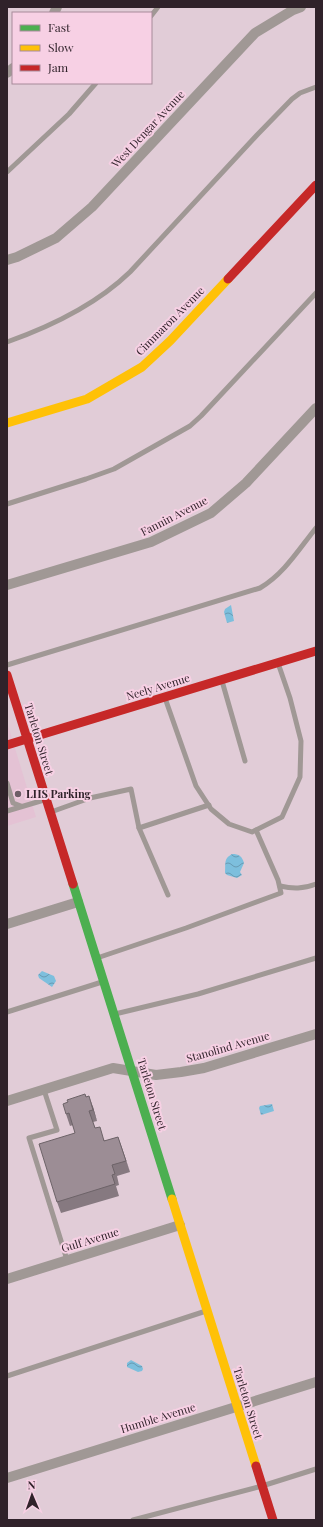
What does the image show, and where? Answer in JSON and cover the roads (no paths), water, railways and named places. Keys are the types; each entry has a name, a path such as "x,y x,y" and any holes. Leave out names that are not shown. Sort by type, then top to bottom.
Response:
{"street":[{"name":"West Dengar Avenue","path":"7,260 17,257 56,238 92,207 255,33 293,10 301,7"},
{"name":"Cimmaron Avenue","path":"7,423 87,399 142,367 170,341 316,185"},
{"name":"Fannin Avenue","path":"7,585 151,542 210,513 246,483 316,408"},
{"name":"Neely Avenue","path":"7,745 316,651"},
{"name":"Tarleton Street","path":"7,675 273,1520"},
{"path":"7,924 78,902"},
{"name":"Stanolind Avenue","path":"7,1102 113,1068 156,1075 181,1072 204,1068 316,1034"},
{"name":"Gulf Avenue","path":"7,1279 180,1225"},
{"name":"Humble Avenue","path":"7,1478 316,1382"}],"lane":[{"path":"7,172 69,114 95,84"},
{"path":"7,342 53,324 114,287 130,272 292,98 300,93 316,87"},
{"path":"7,504 114,469 190,426 316,293"},
{"path":"7,666 260,588 280,574 316,528"},
{"path":"164,697 196,786 209,805 229,824 252,832 282,817 300,777 302,741 278,663"},
{"path":"222,680 245,761"},
{"path":"7,783 13,803 21,806"},
{"path":"50,812 90,798 131,789 139,828 168,895"},
{"path":"7,811 45,799"},
{"path":"139,828 209,805"},
{"path":"96,959 281,893 280,886 256,830"},
{"path":"280,886 292,889 302,889 316,884"},
{"path":"114,1014 198,994 316,958"},
{"path":"7,1012 103,982"},
{"path":"44,1090 57,1130 30,1138 67,1260"},
{"path":"7,1376 207,1311"},
{"path":"133,1520 262,1486 316,1469"}],"water":[{"path":"231,605 234,621 227,623 224,612 225,609"},
{"path":"232,854 237,854 240,856 244,863 240,872 242,875 237,878 225,873 226,860"},
{"path":"42,971 54,976 56,981 52,987 39,978 38,975"},
{"path":"272,1104 274,1111 261,1115 259,1108 260,1106"},
{"path":"131,1360 142,1366 142,1371 138,1372 127,1367 127,1363"}],"place":[{"name":"LHS Parking","path":"18,794"}]}
